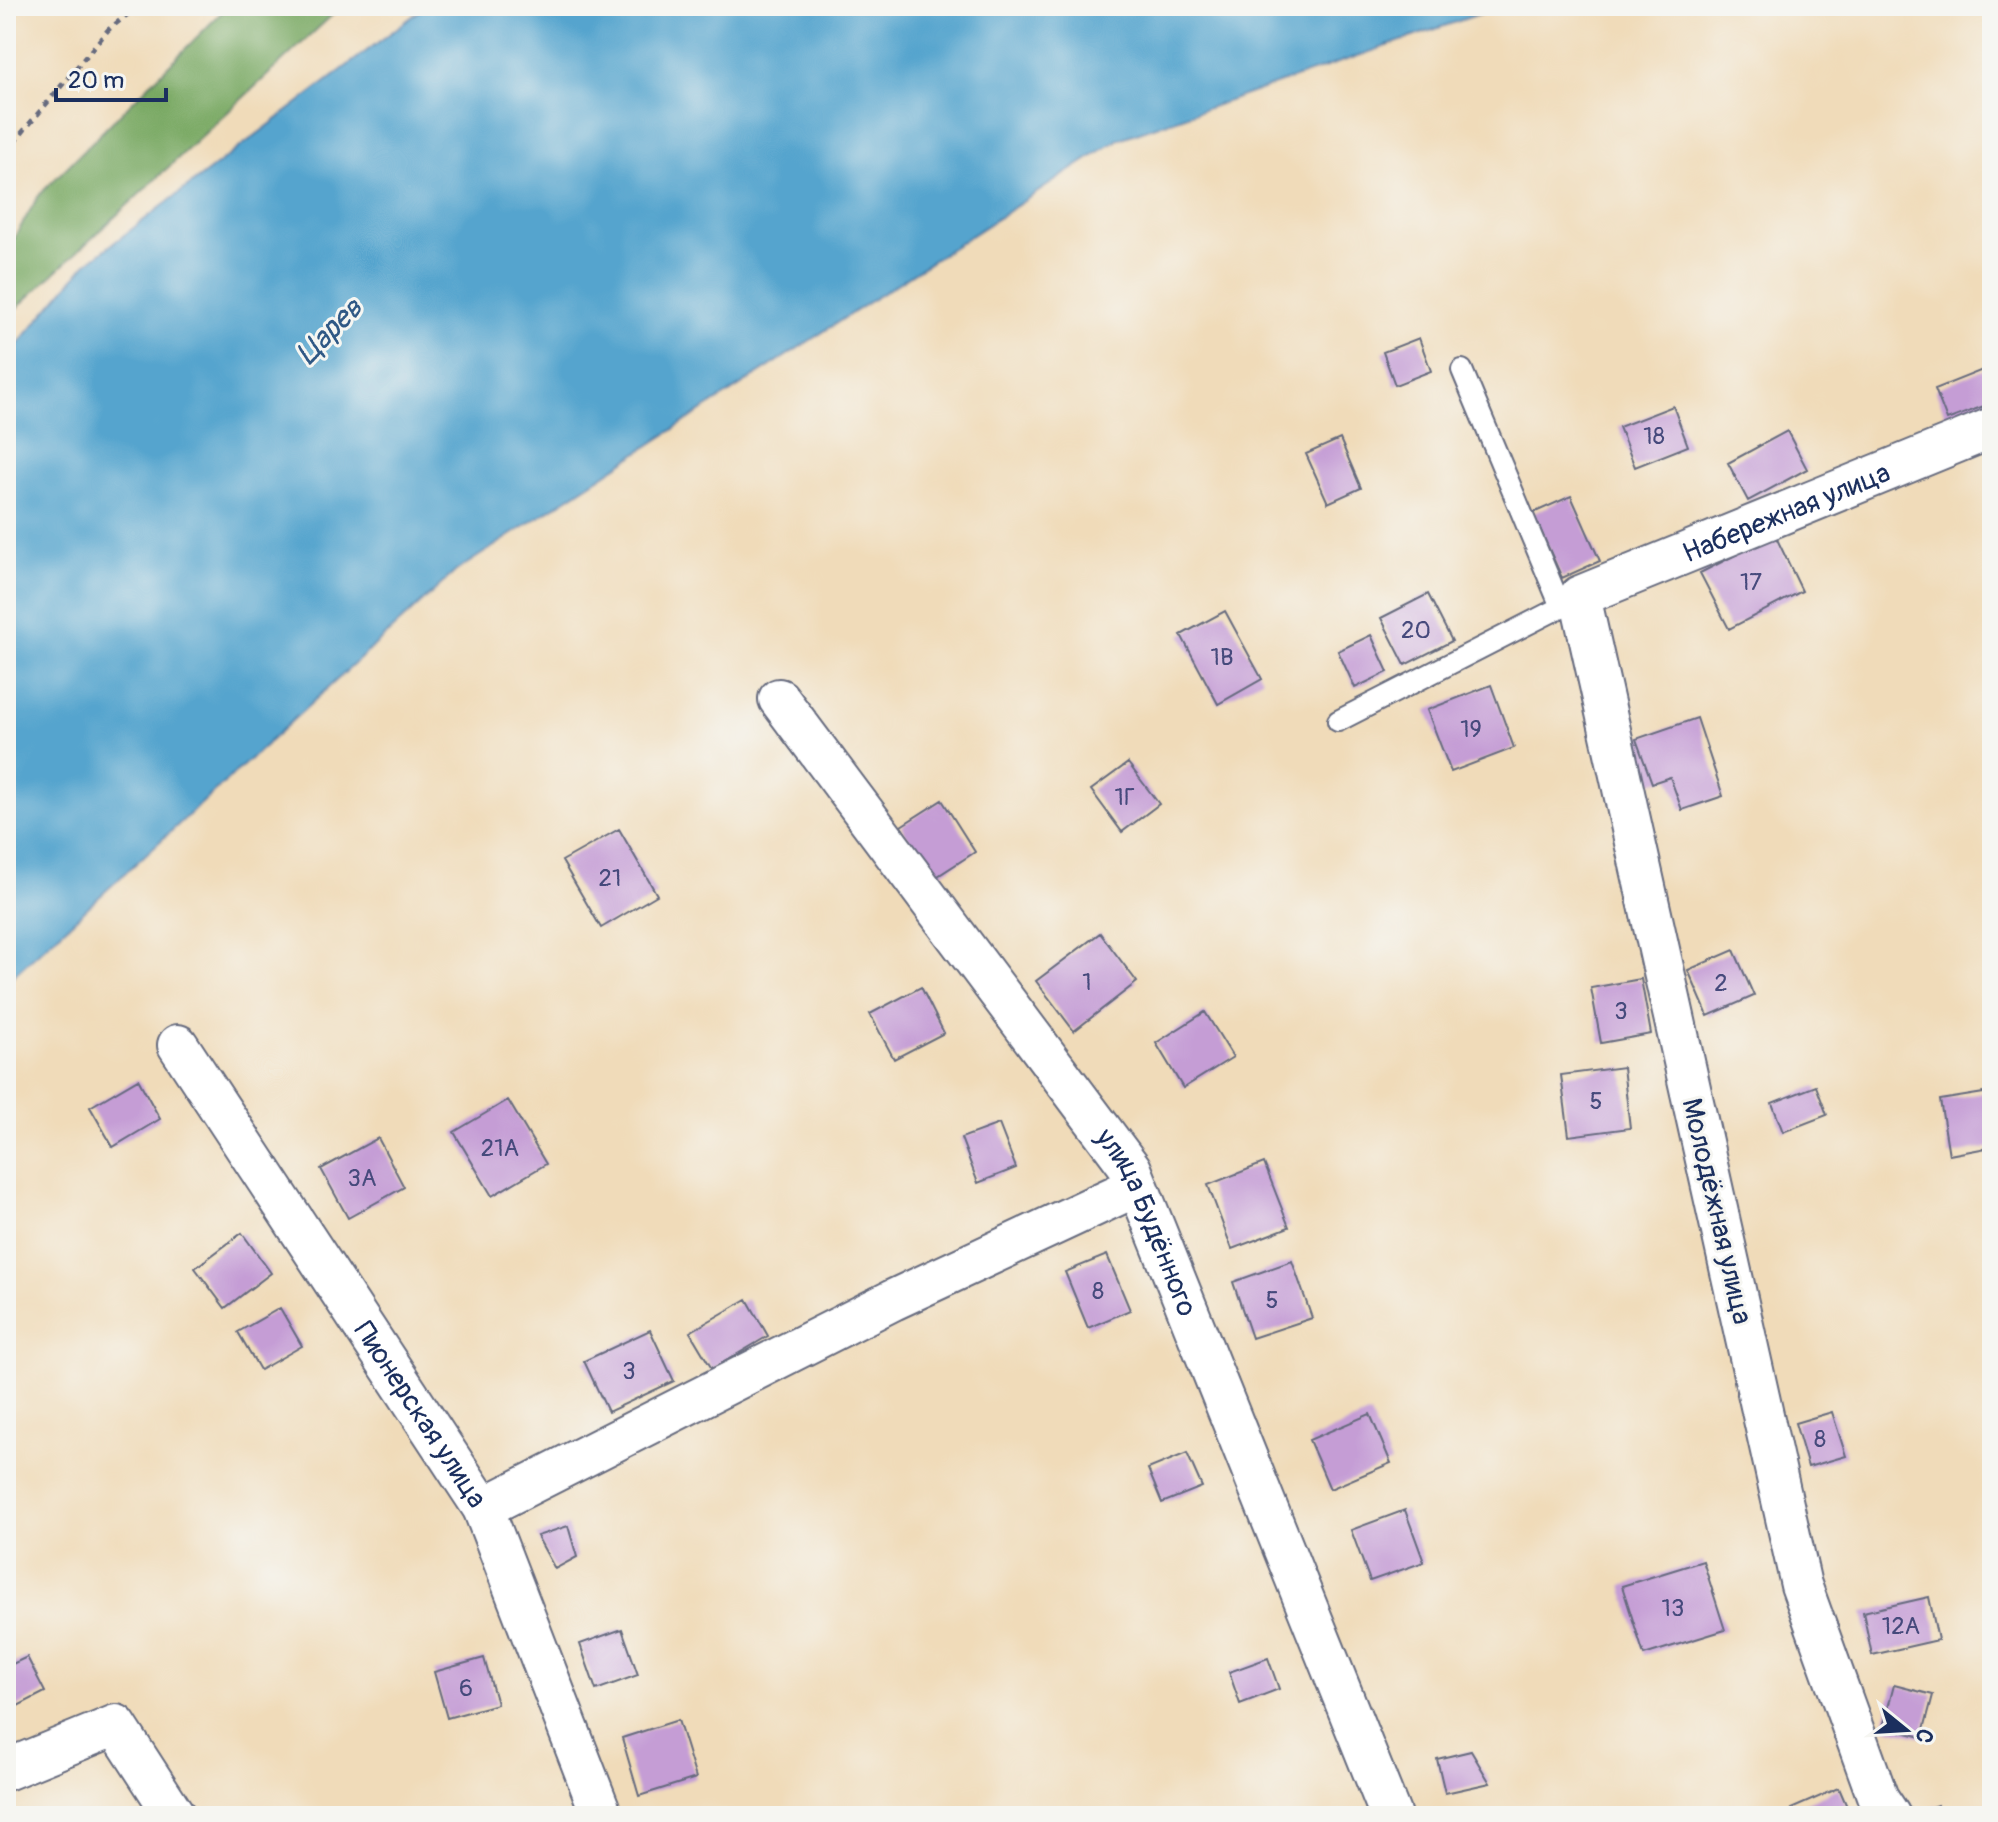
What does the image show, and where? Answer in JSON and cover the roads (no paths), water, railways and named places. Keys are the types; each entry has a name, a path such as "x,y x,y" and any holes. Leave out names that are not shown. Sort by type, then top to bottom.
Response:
{"street":[{"name":"Набережная улица","path":"1571,602 1992,428"},
{"name":"Молодёжная улица","path":"1571,602 1801,1585 1878,1798 1890,1816"},
{"name":"улица Будённого","path":"779,699 1131,1169 1391,1816"},
{"name":"Пионерская улица","path":"178,1045 483,1508 602,1816"},
{"path":"483,1508 893,1300 1137,1186"},
{"path":"6,1770 116,1725 175,1816"}],"lane":[{"path":"1338,721 1571,602 1462,370"}],"water":[{"name":"Царев","path":"426,6 1502,6 1119,139 456,571 6,982 6,358 86,264"}]}
